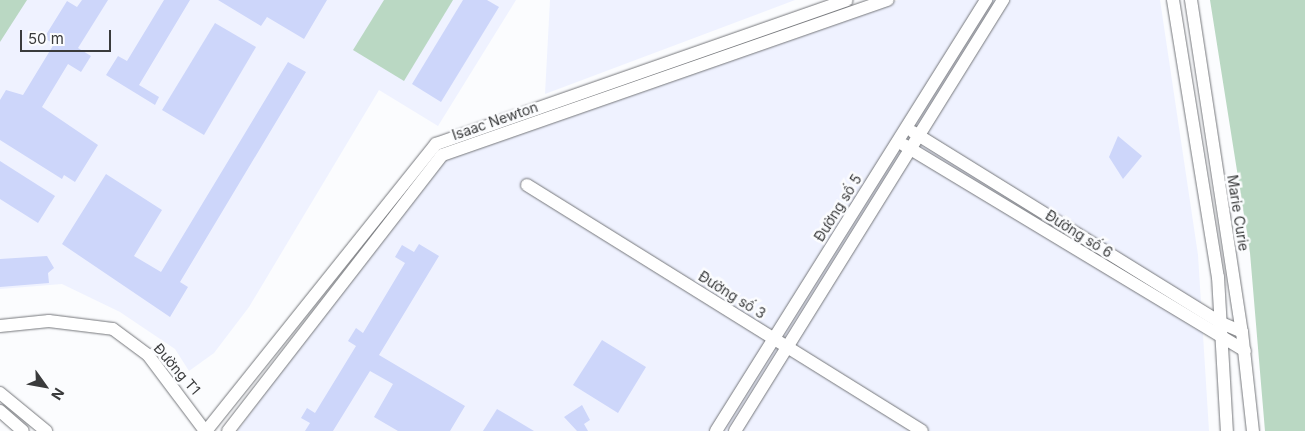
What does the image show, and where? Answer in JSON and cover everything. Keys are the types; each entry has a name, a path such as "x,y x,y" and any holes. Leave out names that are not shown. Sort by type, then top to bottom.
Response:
{"street":[{"name":"Isaac Newton","path":"205,431 436,144 847,0"},
{"name":"Isaac Newton","path":"228,431 442,155 888,0"},
{"name":"Đường số 5","path":"716,431 986,0"},
{"path":"735,431 1003,0"},
{"path":"1172,0 1218,277 1220,338 1228,431"},
{"name":"Marie Curie","path":"1191,0 1245,350 1253,431"},
{"name":"Đường số 6","path":"906,128 1219,322 1242,332"},
{"name":"Đường số 6","path":"898,141 1220,338 1245,350"},
{"name":"Đường số 3","path":"527,185 922,431"},
{"name":"Đường T1","path":"0,326 49,321 113,330 148,355 205,431"},
{"path":"0,393 46,431"},
{"path":"0,411 23,431"}],"shaded area":[{"path":"0,0 516,0 438,126 379,90 249,307 214,353 189,371 175,349 120,312 62,284 0,289"},
{"path":"550,0 795,0 545,94"},
{"path":"898,0 1160,0 1198,255 1209,431 237,431 435,164"}],"green space":[{"path":"0,0 27,0 0,42"},
{"path":"384,0 453,0 404,81 353,50"},
{"path":"1210,0 1305,0 1305,431 1265,431 1250,253"}],"building":[{"path":"82,0 108,0 78,48 91,56 81,72 68,64 42,107 98,145 75,182 64,175 62,179 0,140 0,100 6,90 23,95 54,44 44,38 67,1 77,7"},
{"path":"164,0 190,0 139,85 159,97 155,105 106,75 118,56 127,61"},
{"path":"218,0 327,0 304,39 267,17 261,26"},
{"path":"463,0 487,0 499,7 441,102 412,84"},
{"path":"215,23 256,47 204,135 162,110"},
{"path":"288,62 306,72 180,282 188,287 170,317 62,244 106,174 162,210 134,256 161,272"},
{"path":"1118,136 1142,156 1123,179 1109,157"},
{"path":"0,161 55,196 38,223 0,199"},
{"path":"419,244 439,256 379,355 465,406 450,431 398,431 374,417 393,384 370,371 333,431 305,431 310,423 301,418 307,408 315,413 356,346 348,341 356,328 363,333 405,263 395,257 402,245 414,252"},
{"path":"47,256 54,268 48,273 49,283 0,287 0,259"},
{"path":"602,340 646,367 618,413 573,385"},
{"path":"582,405 590,420 584,424 588,431 577,431 564,417"},
{"path":"497,409 509,416 534,431 483,431"}]}
